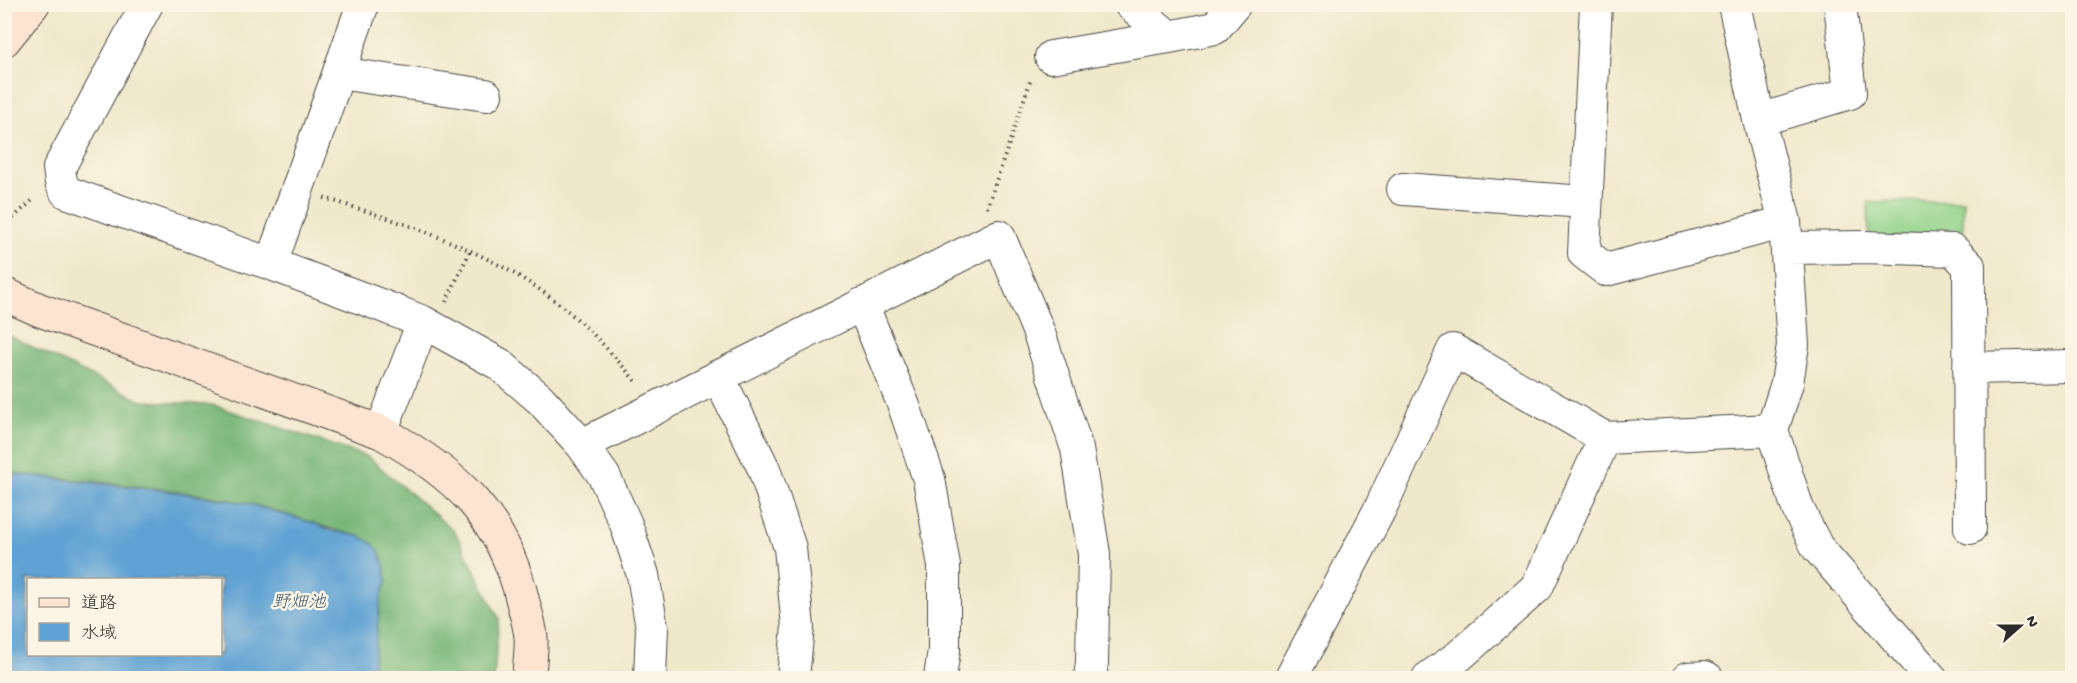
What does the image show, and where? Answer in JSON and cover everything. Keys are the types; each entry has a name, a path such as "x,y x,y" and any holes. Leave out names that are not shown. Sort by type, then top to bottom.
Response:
{"street":[{"path":"4,40 33,4"},
{"path":"147,4 59,168 61,182 66,192 271,264 428,325 499,364 540,399 582,445 604,476 626,524 643,576 652,628 650,678"},
{"path":"271,264 363,4"},
{"path":"1130,4 1169,37"},
{"path":"1052,57 1215,28 1235,4"},
{"path":"1596,4 1584,253 1606,270 1786,235 1865,247 1953,250 1969,266 1970,528"},
{"path":"1734,4 1786,235 1794,345 1787,382 1772,430 1798,508 1817,547 1930,678"},
{"path":"1759,120 1850,93 1840,4"},
{"path":"339,73 486,95"},
{"path":"1403,189 1585,202"},
{"path":"582,445 999,236 1039,333 1077,449 1094,554 1090,678"},
{"path":"4,294 40,310 381,432 444,472 470,496 502,541 519,587 531,637 529,678"},
{"path":"862,304 904,406 929,479 944,566 944,650 940,678"},
{"path":"381,432 428,325"},
{"path":"1291,678 1381,507 1453,350 1605,438 1772,430"},
{"path":"1969,368 2073,366"},
{"path":"718,376 764,469 790,548 798,627 793,678"},
{"path":"1428,678 1459,656 1537,588 1605,438"},
{"path":"1688,678 1707,678"}],"path":[{"path":"991,196 1019,115"},
{"path":"4,226 38,194 61,182"},
{"path":"298,190 384,217 471,251 511,271 550,297 581,323 614,355 654,408"},
{"path":"428,325 471,251"}],"green space":[{"path":"1963,200 1963,236 1869,239 1868,202"},
{"path":"4,333 142,401 213,405 368,457 455,532 499,618 494,678 371,678 381,597 387,581 385,574 359,536 259,506 215,497 5,473"}],"water":[{"name":"野畑池","path":"5,473 176,492 246,503 332,531 359,536 372,543 379,551 387,581 381,597 371,678 5,678"}]}
